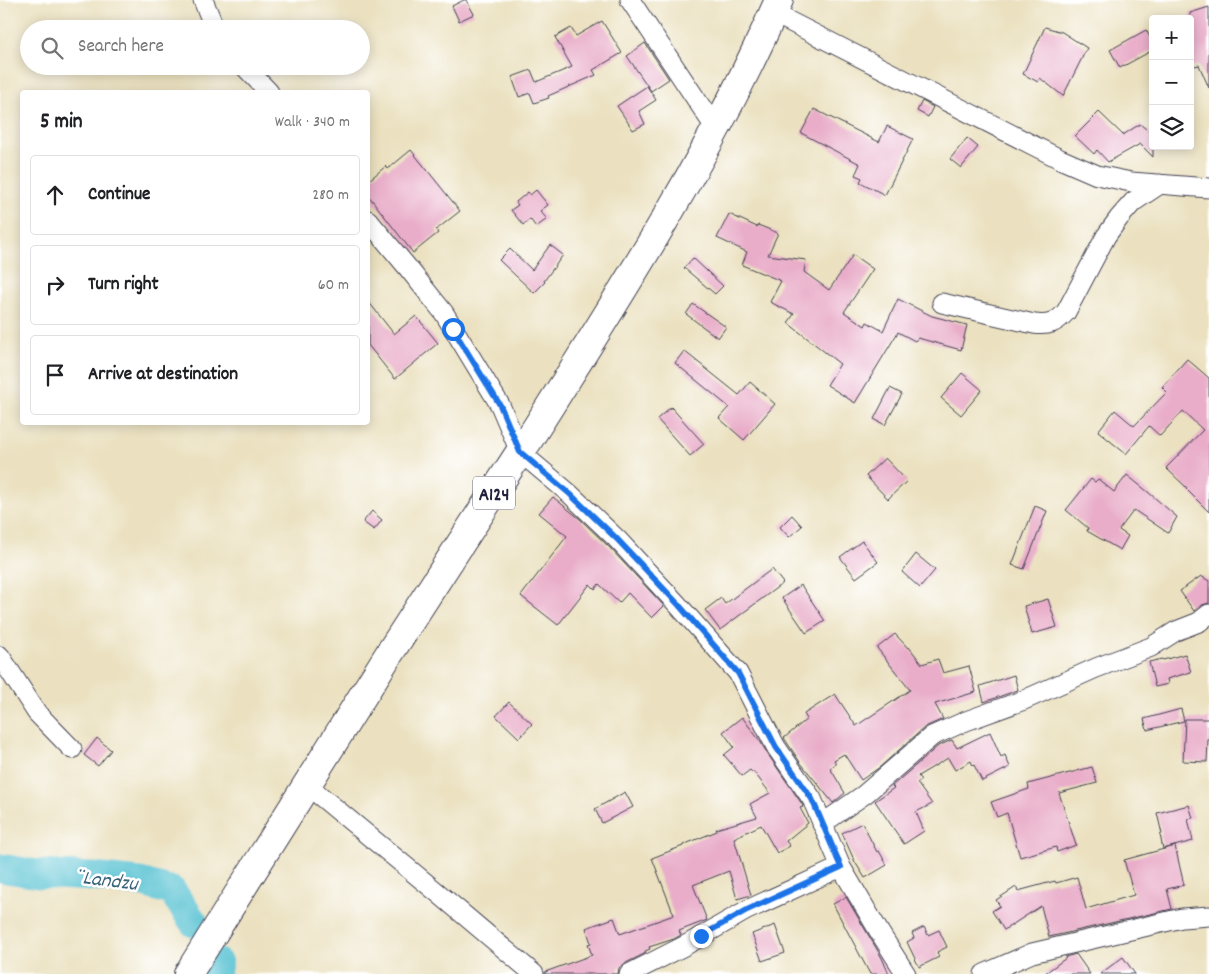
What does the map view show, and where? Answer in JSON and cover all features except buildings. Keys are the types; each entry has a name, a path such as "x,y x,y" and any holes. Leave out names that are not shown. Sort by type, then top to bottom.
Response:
{"highway":[{"name":"A124","path":"188,974 389,654 528,441 651,244 739,86 776,6"}],"street":[{"path":"203,0 211,20"},
{"path":"630,0 716,129"},
{"path":"776,6 1060,159 1097,175 1131,182 1209,188"},
{"path":"253,75 267,90"},
{"path":"942,303 1034,324 1043,325 1060,319 1066,312 1106,236 1119,218 1134,202 1160,184"},
{"path":"370,222 444,314 500,405 520,452 570,494 617,539 678,604 738,673 776,747 812,799 841,867 906,974"},
{"path":"822,824 865,794 932,736 1151,647 1176,631 1200,622 1209,614"},
{"path":"0,656 37,713 72,748"},
{"path":"307,785 534,974"},
{"path":"629,974 686,945 747,910 841,867"},
{"path":"984,974 1032,953 1182,918 1209,916"}],"waterway":[{"name":"¨Landzu","path":"0,868 38,874 140,882 172,891 194,923"},
{"path":"216,974 218,963"}],"route":[{"path":"453,329 500,405 520,452 570,494 617,539 678,604 738,673 776,747 812,799 841,867 747,910 701,936"}]}
